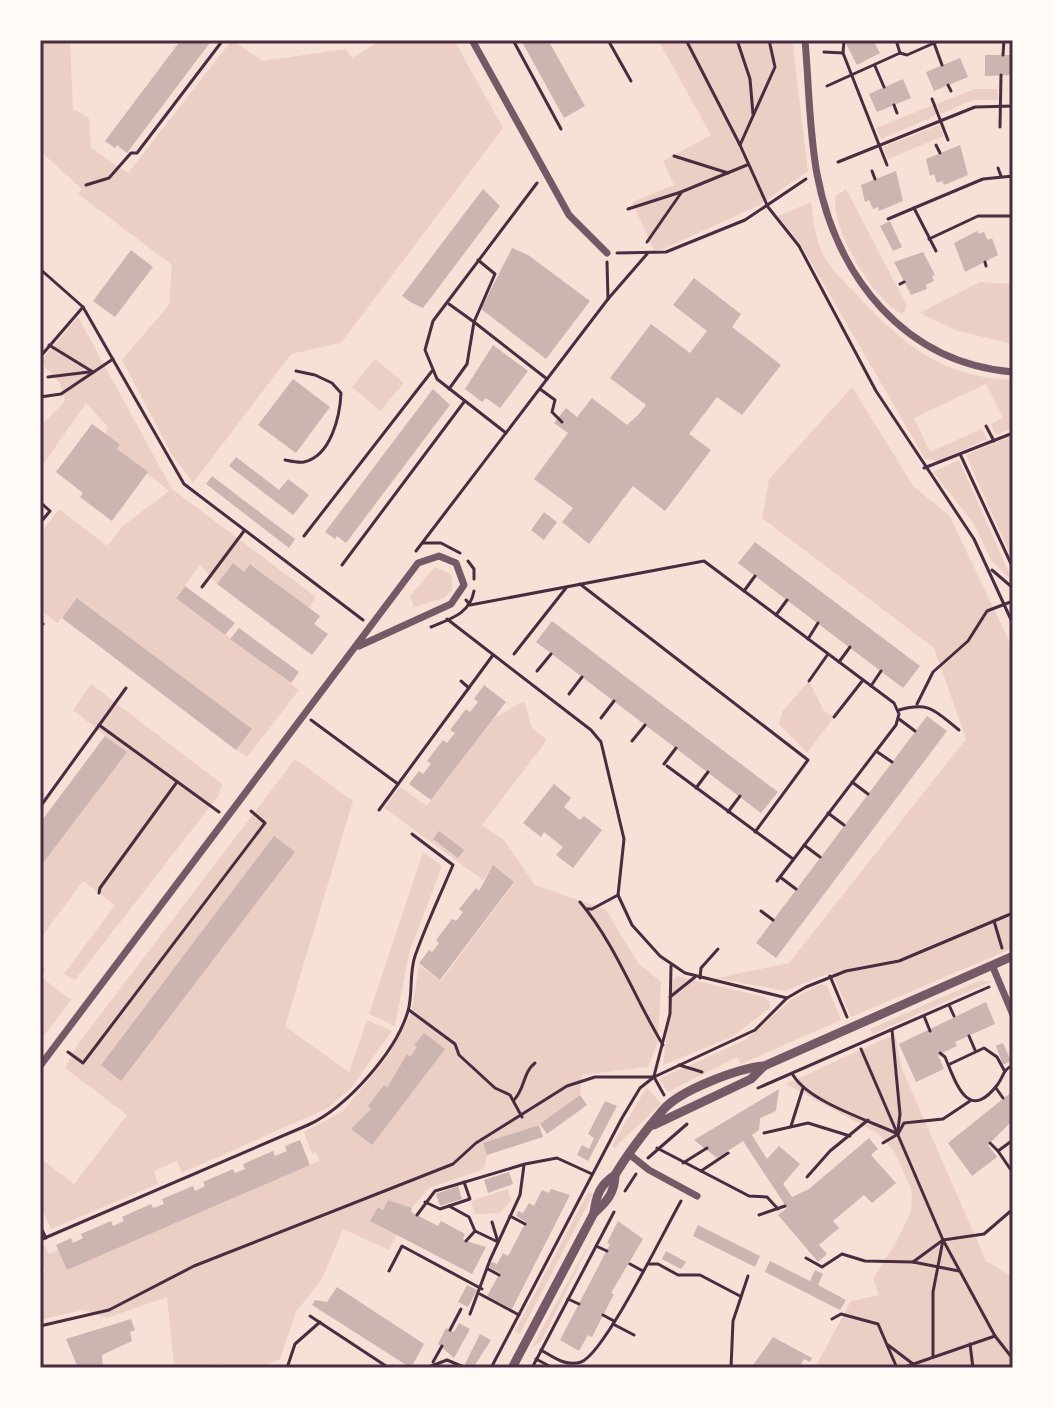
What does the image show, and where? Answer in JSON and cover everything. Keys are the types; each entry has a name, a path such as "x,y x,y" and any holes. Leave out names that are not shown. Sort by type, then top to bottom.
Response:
{"street":[{"path":"472,40 569,215 607,253"},
{"path":"805,40 817,172 828,221 846,262 875,303 906,332 944,355 1013,372"},
{"path":"40,1066 359,646 368,627 418,563 439,556 456,563 464,585 460,595 442,608 359,646"},
{"path":"512,1368 594,1213 596,1196 604,1182 615,1175 663,1110 681,1098 746,1068 764,1066 1010,958"},
{"path":"992,965 1013,1015"},
{"path":"629,1154 649,1170 697,1196"}],"path":[{"path":"86,185 109,178 131,153 137,153 223,40"},
{"path":"513,40 561,129"},
{"path":"608,40 631,81"},
{"path":"686,40 768,207 799,246 876,391 924,468 961,517 989,567 1013,624"},
{"path":"737,40 750,79 753,118"},
{"path":"740,145 775,67 769,40"},
{"path":"896,40 900,53"},
{"path":"827,86 900,53 907,55 941,40"},
{"path":"1003,55 1004,40"},
{"path":"844,41 843,52 887,165"},
{"path":"934,43 942,65"},
{"path":"824,52 843,52 848,48"},
{"path":"875,66 884,87"},
{"path":"1000,127 1001,75"},
{"path":"948,85 951,91"},
{"path":"932,99 948,140"},
{"path":"894,105 897,113"},
{"path":"838,162 975,107 1013,106"},
{"path":"936,145 940,153"},
{"path":"674,156 730,174"},
{"path":"628,209 730,174 747,165"},
{"path":"998,168 1001,176"},
{"path":"872,171 875,179"},
{"path":"888,219 983,179 1013,176"},
{"path":"608,299 607,253 666,252 768,207 809,177"},
{"path":"506,433 464,402 432,371 426,342 433,321 537,183"},
{"path":"647,242 681,192"},
{"path":"914,208 936,251"},
{"path":"929,239 978,216 1013,216"},
{"path":"415,553 608,299 647,254"},
{"path":"449,389 467,364 474,322 495,274 478,260"},
{"path":"40,269 83,307 184,484 362,622 369,613"},
{"path":"448,303 547,379"},
{"path":"40,357 83,307"},
{"path":"49,345 93,372"},
{"path":"40,397 61,394 113,359"},
{"path":"285,460 304,462 321,452 340,411 341,393 332,383 296,371"},
{"path":"304,536 432,371"},
{"path":"48,377 93,372"},
{"path":"540,389 555,400 552,412 562,422"},
{"path":"342,565 464,402"},
{"path":"986,426 994,441"},
{"path":"924,468 1013,433"},
{"path":"961,456 1013,568"},
{"path":"40,502 50,511 40,523"},
{"path":"202,587 244,531"},
{"path":"460,595 470,605 704,561 899,710 899,718 876,751 778,879 796,889"},
{"path":"989,567 1013,588"},
{"path":"744,591 755,576"},
{"path":"580,584 808,760 755,832"},
{"path":"514,654 567,587"},
{"path":"776,615 787,600"},
{"path":"917,704 933,672 968,641 987,611 1003,602 1013,601"},
{"path":"442,608 448,621 591,730 601,742 624,839 618,895 632,925 671,966 698,977 787,998"},
{"path":"808,639 818,623"},
{"path":"839,662 850,647"},
{"path":"537,671 551,654"},
{"path":"809,681 828,654"},
{"path":"379,810 493,655"},
{"path":"871,686 881,671"},
{"path":"569,694 582,677"},
{"path":"834,717 863,680"},
{"path":"461,681 469,688"},
{"path":"40,807 126,688"},
{"path":"601,718 614,701"},
{"path":"899,710 917,704 929,706 959,730"},
{"path":"305,716 398,784"},
{"path":"899,718 915,731"},
{"path":"99,725 227,819"},
{"path":"632,741 645,725"},
{"path":"676,748 666,765 793,860"},
{"path":"876,751 892,762"},
{"path":"696,788 708,772"},
{"path":"99,893 177,782"},
{"path":"852,782 868,794"},
{"path":"728,812 740,796"},
{"path":"68,1052 83,1063 265,823 251,811"},
{"path":"828,813 844,825"},
{"path":"40,1240 327,1117 357,1088 390,1045 409,1010 413,960 453,865 412,834"},
{"path":"804,845 820,857"},
{"path":"586,909 592,909 618,895"},
{"path":"580,902 603,929 633,993 663,1045"},
{"path":"761,911 773,920"},
{"path":"491,1368 634,1097 654,1077 755,1030 787,998 830,976 899,961 1013,913"},
{"path":"994,921 1010,958"},
{"path":"670,997 698,977 701,968 718,949"},
{"path":"665,1097 654,1077 663,1045 671,966"},
{"path":"830,976 848,1019"},
{"path":"749,1092 993,986"},
{"path":"949,1005 954,1016"},
{"path":"409,1010 455,1044 459,1055 495,1088 514,1100 522,1117"},
{"path":"924,1016 930,1031"},
{"path":"892,1030 900,1114 898,1134"},
{"path":"969,1036 976,1052"},
{"path":"948,1064 984,1048 997,1057 1004,1070"},
{"path":"861,1049 943,1240 995,1336 1013,1359"},
{"path":"940,1053 962,1096 970,1101"},
{"path":"514,1100 535,1063"},
{"path":"679,1065 710,1074"},
{"path":"883,1143 898,1134 904,1123 943,1119 996,1087 1004,1070 1013,1065"},
{"path":"40,1326 109,1310 194,1266 379,1190 453,1164 476,1143 582,1080 623,1075 654,1077"},
{"path":"793,1075 803,1088 898,1134"},
{"path":"996,1087 1003,1098"},
{"path":"791,1126 803,1088"},
{"path":"693,1120 657,1148 749,1196 767,1197 778,1209"},
{"path":"807,1177 868,1120"},
{"path":"764,1133 791,1126 822,1124 850,1136"},
{"path":"998,1151 1013,1140"},
{"path":"990,1143 1013,1173"},
{"path":"683,1163 707,1148"},
{"path":"701,1171 728,1153"},
{"path":"532,1154 535,1161"},
{"path":"417,1215 435,1191 535,1161 563,1159 592,1174"},
{"path":"470,1314 520,1195 525,1164"},
{"path":"499,1165 501,1170"},
{"path":"532,1368 637,1171"},
{"path":"425,1202 440,1209 470,1199 464,1182"},
{"path":"541,1350 569,1363 583,1361 592,1354 614,1322 687,1190"},
{"path":"449,1206 469,1217 475,1231 498,1242"},
{"path":"759,1215 785,1206"},
{"path":"913,1262 943,1240 984,1234 1013,1209"},
{"path":"510,1216 525,1224"},
{"path":"1007,1216 1013,1221"},
{"path":"492,1222 498,1242"},
{"path":"40,1226 46,1238"},
{"path":"553,1228 561,1233"},
{"path":"466,1241 475,1231"},
{"path":"389,1271 405,1239"},
{"path":"933,1356 936,1266 943,1240"},
{"path":"402,1246 482,1289"},
{"path":"596,1246 607,1251"},
{"path":"806,1258 822,1267 842,1254 865,1261 913,1262 959,1271"},
{"path":"445,1268 449,1261"},
{"path":"630,1264 643,1271"},
{"path":"646,1265 658,1264 684,1277 700,1275 740,1296"},
{"path":"487,1268 499,1275"},
{"path":"731,1368 733,1321 748,1276"},
{"path":"527,1279 535,1283"},
{"path":"480,1294 519,1315"},
{"path":"568,1299 579,1304"},
{"path":"450,1330 461,1309"},
{"path":"832,1319 841,1314 878,1324 899,1368 995,1336"},
{"path":"603,1315 634,1335"},
{"path":"310,1316 389,1368"},
{"path":"287,1368 295,1344 320,1322"},
{"path":"336,1332 341,1324"},
{"path":"970,1344 973,1368"},
{"path":"888,1345 913,1364"},
{"path":"426,1368 442,1346"},
{"path":"384,1364 389,1355"},
{"path":"536,1359 553,1368"},
{"path":"433,1362 459,1362 466,1368"},
{"path":"918,1362 918,1368"}],"shaded area":[{"path":"40,40 70,40 73,109 89,118 91,148 128,173 232,40 262,61 346,49 352,58 382,40 454,40 503,128 341,343 291,354 193,483 171,453 122,360 169,305 172,265 78,194 82,189 40,151"},
{"path":"658,40 792,40 808,171 758,206 663,249 654,250 632,202 674,185 663,161 711,135"},
{"path":"974,89 997,89 998,100 973,100 941,114 936,104"},
{"path":"933,105 937,115 881,139 876,128"},
{"path":"939,125 944,136 888,159 883,147"},
{"path":"846,189 907,306 903,314 880,296 856,262 847,243 835,209 836,196"},
{"path":"811,202 817,238 828,262 890,328 925,355 944,365 987,377 1013,380 1013,428 996,435 991,424 1003,418 986,384 914,418 930,452 981,429 987,439 939,461 925,459 800,243 778,216"},
{"path":"980,282 1013,284 1013,344 958,331 919,313"},
{"path":"78,317 172,489 316,597 309,608 251,564 244,572 233,563 217,584 200,565 176,597 299,690 247,757 236,750 251,729 78,598 57,623 40,610 40,534 59,509 107,546 123,526 169,491 117,449 120,444 106,433 108,427 86,403 44,463 40,460 40,427 65,401 60,383 40,362"},
{"path":"375,359 404,383 380,411 352,387"},
{"path":"852,387 914,487 949,515 1013,649 1013,948 851,1017 832,972 785,991 716,978 789,963 966,739 934,648 762,518 769,479"},
{"path":"1013,435 1013,561 966,455"},
{"path":"959,460 1013,582 991,560 974,524 933,472"},
{"path":"435,567 452,575 452,590 444,598 414,607 410,596"},
{"path":"809,681 824,711 834,717 807,753 779,724 782,712"},
{"path":"91,684 222,784 219,795 75,980 64,974 115,905 83,881 40,939 40,867 126,752 73,710"},
{"path":"524,701 532,728 547,740 482,825 505,841 535,885 606,910 638,963 661,982 658,1042 648,1067 582,1075 580,1095 541,1124 483,1143 487,1155 484,1169 429,1188 412,1208 388,1200 383,1210 378,1207 371,1221 397,1234 389,1250 343,1229 322,1279 296,1312 280,1359 258,1368 228,1368 223,1364 174,1366 167,1297 107,1318 83,1310 40,1320 40,1282 43,1280 41,1274 45,1272 40,1246 44,1244 49,1254 58,1250 67,1270 319,1161 316,1152 312,1154 304,1132 343,1111 388,1056 411,1014 419,965 441,981 514,883 493,867 483,880 384,808 400,787 427,806 494,718"},
{"path":"295,759 353,801 285,1026 349,1072 367,1020 392,1031 351,1088 328,1108 182,1173 177,1161 154,1171 158,1184 51,1229 40,1205 40,1158 74,1184 127,1115 65,1068 78,1044"},
{"path":"423,852 442,866 409,953 395,1026 369,1014"},
{"path":"40,976 71,1000 40,1041"},
{"path":"677,976 764,997 770,1002 770,1008 732,1037 663,1065 673,981"},
{"path":"981,980 990,982 873,1034 870,1029"},
{"path":"821,984 827,986 841,1020 741,1064 737,1057 668,1092 659,1079 745,1040 792,999"},
{"path":"895,1034 902,1069 986,1261 1013,1277 1013,1368 815,1368 851,1301 879,1295 873,1278 897,1241 911,1211 912,1191 894,1151 879,1134 786,1084"},
{"path":"647,1087 661,1104 614,1148 612,1145"},
{"path":"508,1189 511,1201 500,1213 475,1214 471,1201"},
{"path":"588,1192 593,1194 520,1334 515,1331"},
{"path":"595,1233 541,1342 532,1347"}],"building":[{"path":"181,40 212,40 127,153 117,145 115,148 105,141"},
{"path":"521,40 548,40 585,106 564,118"},
{"path":"844,40 873,40 880,53 857,65"},
{"path":"985,55 1013,55 1013,75 985,76"},
{"path":"960,58 968,77 934,91 926,72"},
{"path":"903,79 911,98 877,112 869,94"},
{"path":"960,145 968,175 944,185 942,181 937,183 934,174 930,176 926,159"},
{"path":"896,171 903,201 879,211 878,207 873,209 869,200 865,202 861,185"},
{"path":"483,189 500,206 423,308 412,303 402,296"},
{"path":"890,221 902,247 893,251 880,226"},
{"path":"977,231 979,234 984,232 988,240 992,238 998,255 965,272 954,243"},
{"path":"512,248 528,255 590,301 546,359 481,309"},
{"path":"131,250 153,267 115,317 93,301"},
{"path":"923,252 935,275 932,276 934,281 926,285 927,289 911,295 894,262"},
{"path":"694,278 741,314 732,327 781,365 742,415 717,397 689,434 711,450 665,511 633,486 589,544 562,522 573,508 534,479 568,433 554,423 566,408 577,417 592,398 627,425 639,414 646,405 610,378 651,324 690,353 707,331 673,305"},
{"path":"493,345 528,371 500,408 486,398 482,402 465,389"},
{"path":"293,379 330,407 296,453 258,425"},
{"path":"433,389 450,405 346,543 325,532"},
{"path":"92,424 120,444 117,449 148,472 112,521 80,497 83,493 56,472"},
{"path":"236,457 279,490 288,479 309,495 293,515 229,466"},
{"path":"212,476 295,539 289,548 206,484"},
{"path":"544,512 557,522 544,540 531,530"},
{"path":"755,542 920,666 903,688 738,563"},
{"path":"233,563 244,572 250,564 320,616 314,624 328,634 312,655 217,584"},
{"path":"185,586 235,623 225,635 176,598"},
{"path":"77,598 252,729 236,750 62,618"},
{"path":"552,621 778,792 761,813 536,642"},
{"path":"239,628 299,672 291,683 230,639"},
{"path":"484,685 506,702 431,800 409,784 419,771 423,774 431,764 427,761 443,740 447,743 455,733 450,730 466,709 470,712 478,702 474,699"},
{"path":"927,716 947,731 776,958 756,943"},
{"path":"105,736 127,752 40,867 40,823"},
{"path":"554,784 571,798 564,807 580,820 584,816 602,830 573,868 556,855 563,847 544,832 541,837 523,823"},
{"path":"439,831 464,850 458,858 433,839"},
{"path":"274,836 295,852 121,1081 101,1065"},
{"path":"493,865 514,882 440,980 419,963 439,943 436,940 452,919 456,921 463,912 459,909 476,888 479,891"},
{"path":"986,1002 995,1024 955,1042 957,1046 938,1055 944,1069 916,1082 899,1044"},
{"path":"424,1033 445,1049 372,1145 351,1129 371,1109 368,1106 384,1085 387,1088"},
{"path":"1003,1043 1011,1061 1003,1065 996,1046"},
{"path":"779,1089 776,1111 760,1118 759,1130 752,1135 767,1159 779,1146 800,1164 783,1184 792,1197 809,1189 869,1138 878,1149 871,1155 896,1183 872,1203 864,1195 833,1221 839,1228 819,1245 827,1254 818,1262 778,1215 787,1208 743,1141 717,1158 694,1140"},
{"path":"1013,1091 1013,1120 988,1145 997,1157 972,1176 948,1143"},
{"path":"580,1095 587,1105 547,1134 540,1124"},
{"path":"605,1101 617,1106 588,1161 577,1155 582,1145 589,1149 594,1138 588,1134"},
{"path":"539,1125 543,1137 487,1155 483,1143"},
{"path":"300,1140 310,1165 67,1270 56,1245 71,1238 73,1243 83,1238 81,1234 111,1221 113,1226 124,1221 122,1217 151,1204 153,1208 164,1204 162,1199 193,1186 195,1191 205,1186 203,1182 233,1169 235,1173 245,1169 243,1164 273,1151 275,1156 287,1151 285,1146"},
{"path":"509,1172 513,1184 488,1193 484,1180"},
{"path":"458,1186 462,1199 440,1206 436,1194"},
{"path":"551,1189 570,1195 512,1309 487,1296 500,1273 489,1267 492,1262 497,1264 503,1253 508,1256 526,1222 516,1216 518,1211 523,1213 529,1203 534,1206 542,1190 549,1193"},
{"path":"388,1200 412,1208 411,1212 438,1226 441,1221 465,1234 463,1239 466,1241 486,1247 472,1274 370,1221 378,1207 383,1210"},
{"path":"618,1221 643,1239 611,1293 614,1294 592,1337 588,1335 579,1351 560,1340 610,1244 607,1243"},
{"path":"698,1225 760,1256 755,1267 693,1236"},
{"path":"666,1251 686,1262 681,1269 662,1259"},
{"path":"770,1261 810,1281 815,1270 823,1274 818,1285 846,1300 840,1310 765,1272"},
{"path":"467,1285 477,1290 468,1307 458,1302"},
{"path":"337,1287 424,1344 411,1368 312,1305 315,1300 327,1302"},
{"path":"131,1319 135,1330 130,1332 132,1341 102,1355 103,1368 78,1368 66,1339"},
{"path":"459,1323 470,1329 454,1358 438,1344 446,1328 454,1332"},
{"path":"480,1334 491,1340 473,1368 465,1364"},
{"path":"773,1337 812,1358 810,1362 804,1359 799,1368 751,1368"}]}
